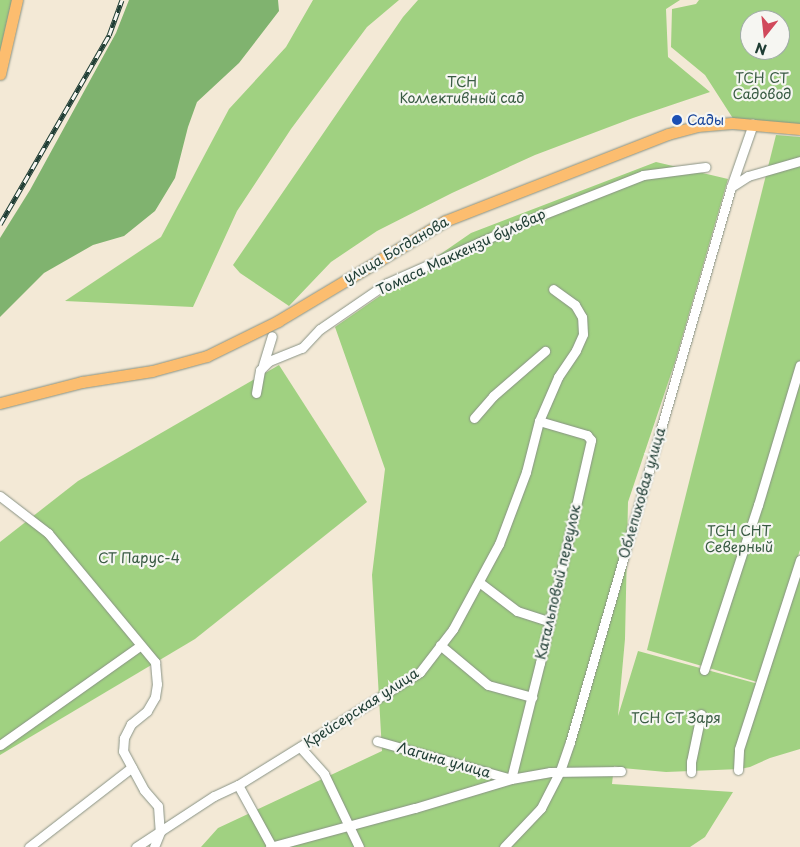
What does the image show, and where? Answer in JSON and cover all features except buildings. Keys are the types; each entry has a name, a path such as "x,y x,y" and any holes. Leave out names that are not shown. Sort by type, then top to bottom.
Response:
{"main road":[{"path":"0,74 17,0"},
{"name":"улица Богданова","path":"0,403 82,382 152,371 207,356 278,321 424,232 465,212 668,134 697,126 753,124 800,129"}],"street":[{"name":"Облепиховая улица","path":"504,847 541,808 560,772 580,710 731,187 753,124"},
{"path":"731,187 748,176 800,161"},
{"name":"Томаса Маккензи бульвар","path":"260,370 269,361 302,348 320,329 387,283 465,247 643,175 705,167"},
{"name":"Крейсерская улица","path":"136,847 214,796 238,785 420,672 453,629 500,544 526,472 539,421 558,377 576,350 583,334 582,317 575,305 553,289"},
{"path":"256,393 260,370 272,336"},
{"path":"474,418 493,396 545,351"},
{"path":"704,670 758,505 800,364"},
{"name":"Катальповый переулок","path":"511,779 550,622 591,440 587,435 539,421"},
{"path":"0,496 48,534 155,662 157,684 155,697 147,711 131,724 124,738 123,751 144,790 158,806 160,832 154,847"},
{"path":"738,770 740,749 800,560"},
{"path":"479,582 517,612 550,622"},
{"path":"440,645 488,685 532,697"},
{"path":"0,745 140,646"},
{"path":"691,772 691,762 701,714"},
{"name":"Лагина улица","path":"377,742 511,779"},
{"path":"300,747 324,774 359,847"},
{"path":"29,847 132,767"},
{"path":"238,785 271,847 511,779 560,772 621,770"}],"green space":[{"path":"0,0 12,0 0,52"},
{"path":"129,0 278,0 279,11 239,63 197,102 188,127 175,178 155,211 124,236 93,245 44,273 0,317 0,238 30,190 116,33"},
{"path":"313,0 399,0 367,27 291,129 237,211 193,307 65,301 161,237 229,109 286,47"},
{"name":"ТСН Коллективный сад","path":"418,0 680,0 666,9 668,57 710,92 633,118 535,155 452,193 377,231 331,262 289,306 240,273 233,265 403,17"},
{"name":"ТСН СТ Садовод","path":"699,0 800,0 800,127 734,120 705,75 671,47 672,9 696,4"},
{"name":"ТСН СНТ Северный","path":"776,135 800,137 800,550 757,682 647,650"},
{"name":"ТСН СТ Заря","path":"656,162 728,179 675,362 628,502 625,639 618,716 638,651 762,685 800,570 800,749 740,769 666,772 614,766 612,784 733,792 705,837 690,847 201,847 218,828 382,751 372,575 385,469 335,327 471,233"},
{"name":"СТ Парус-4","path":"279,365 367,502 195,639 0,755 0,542 78,481"}],"railway":[{"path":"0,224 109,35 122,0"}],"place":[{"name":"Сады","path":"677,120"}]}
